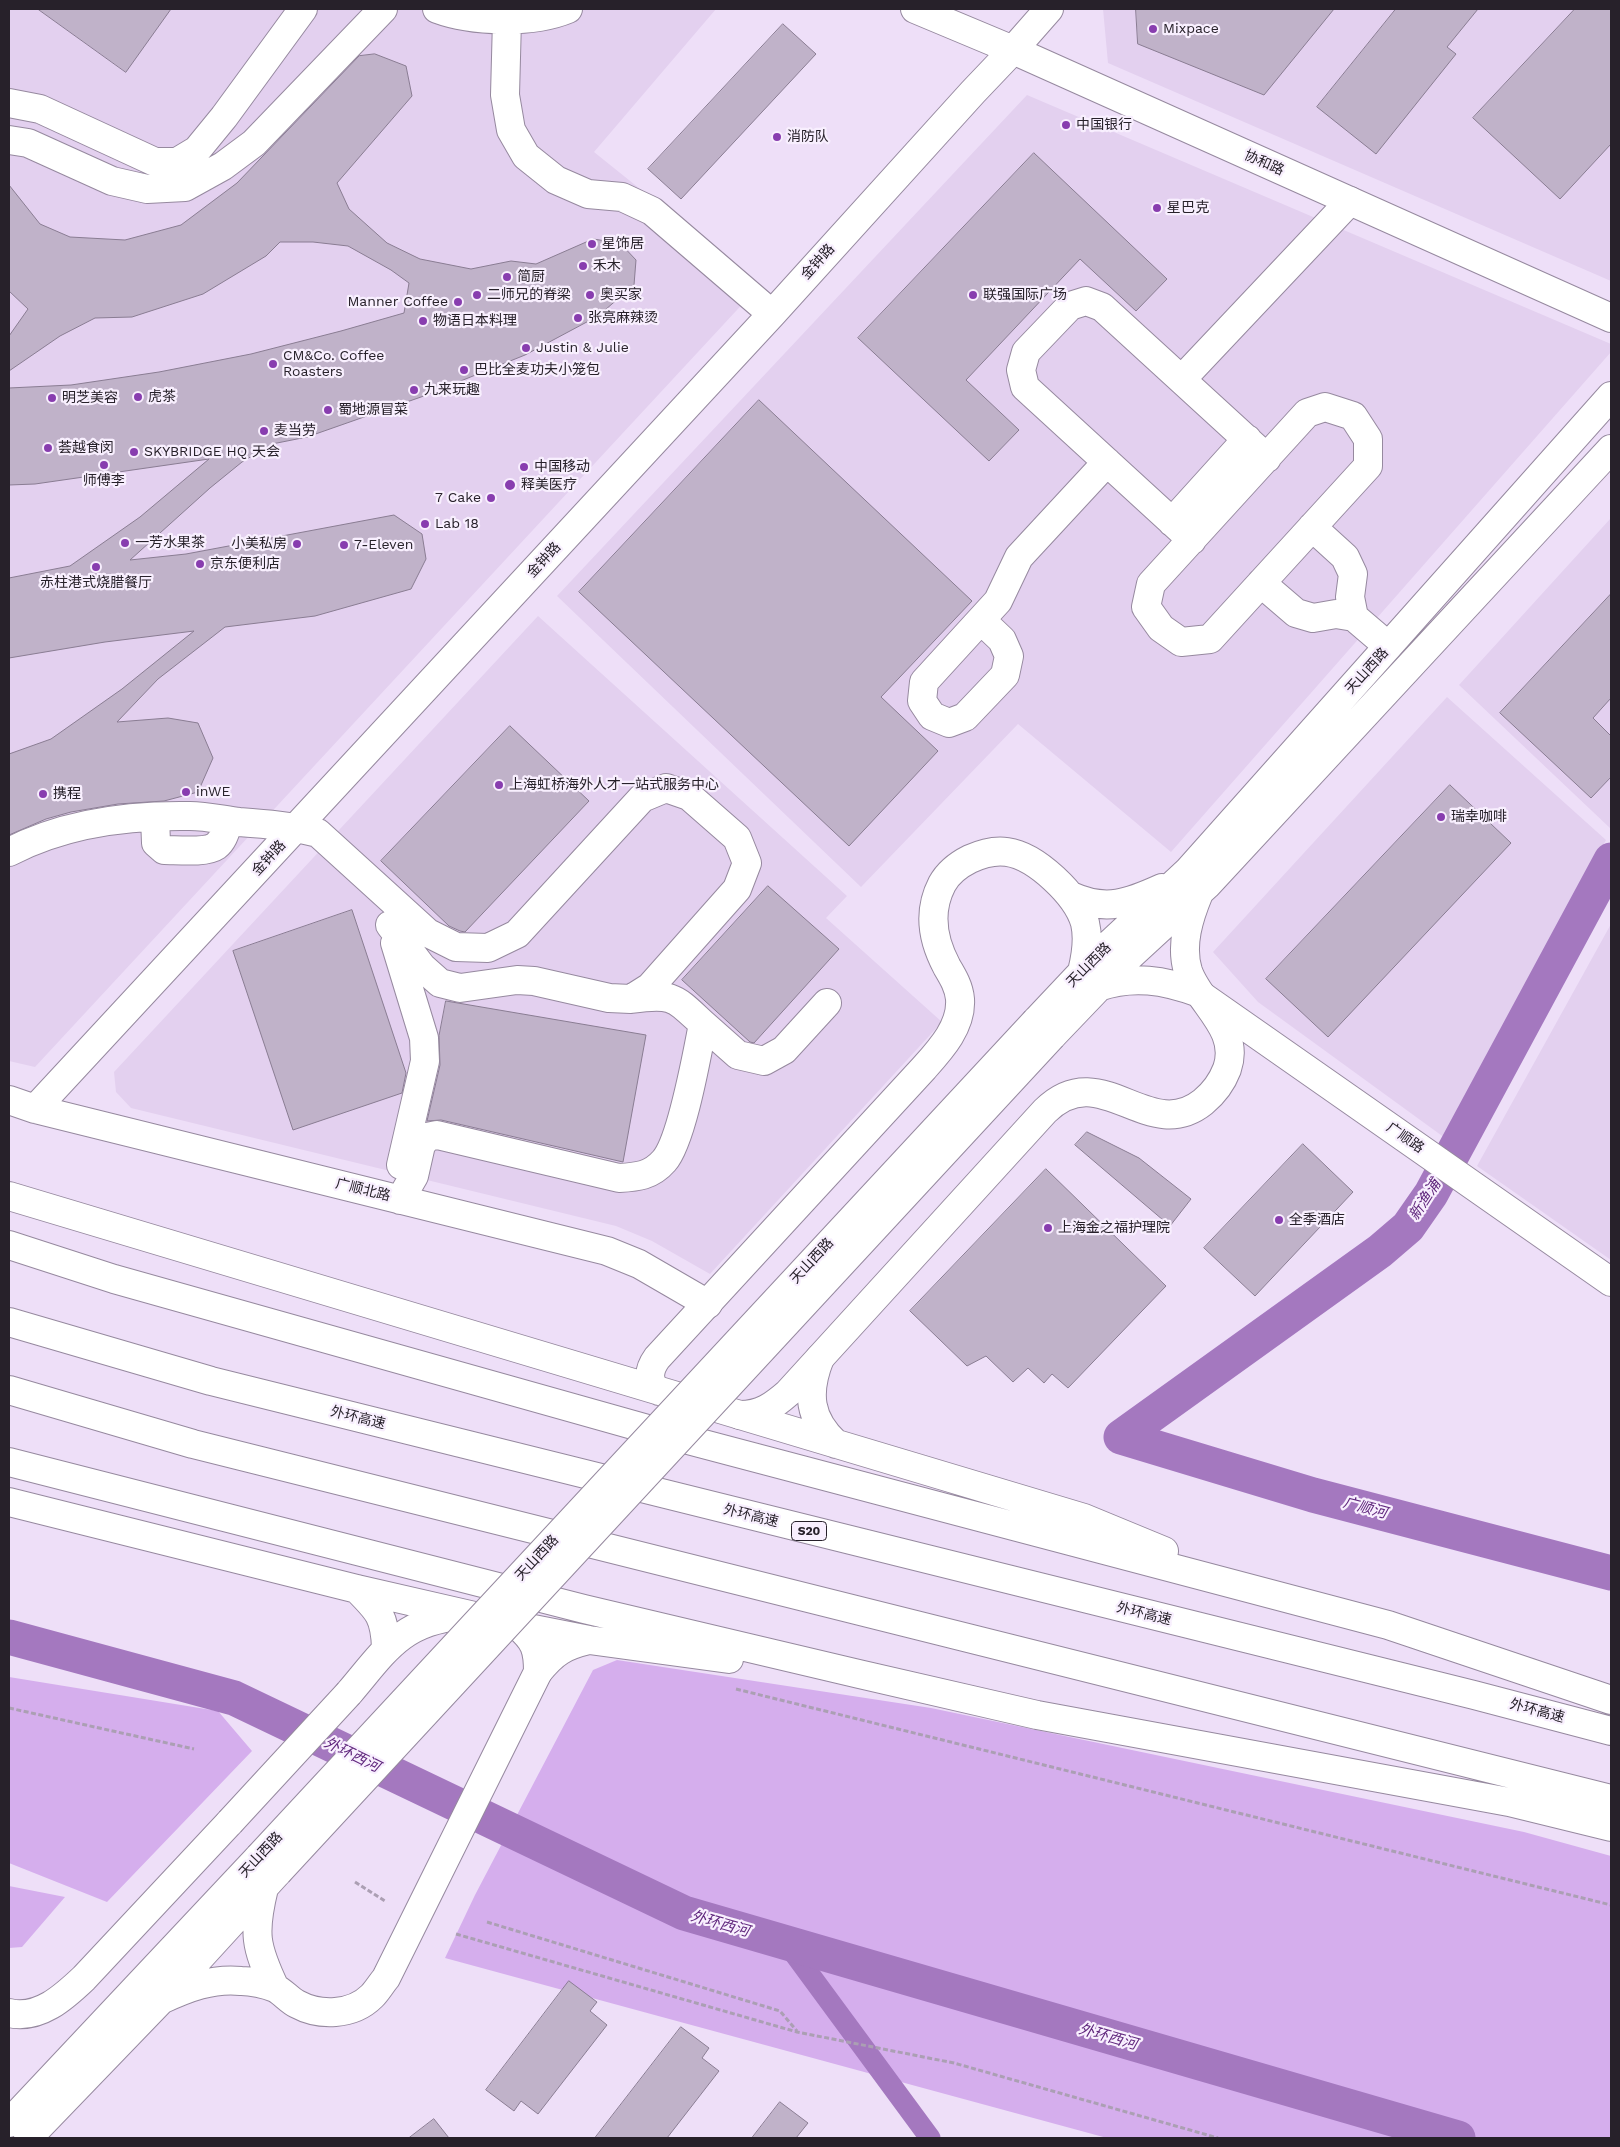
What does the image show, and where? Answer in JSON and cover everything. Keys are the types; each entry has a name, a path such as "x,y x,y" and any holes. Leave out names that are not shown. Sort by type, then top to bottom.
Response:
{"main road":[{"path":"9,103 40,109 127,151 155,162 177,162 197,150 224,118 303,9"},
{"path":"9,140 28,143 112,181 147,189 185,188 223,166 254,143 383,9"},
{"path":"437,9 452,14 507,20 560,12 568,9"},
{"name":"协和路","path":"915,9 1013,50 1611,318"},
{"name":"金钟路","path":"35,1109 772,314 1049,9"},
{"path":"507,20 505,95 511,130 526,156 556,180 588,194 622,197 652,211 772,314"},
{"path":"224,118 254,143"},
{"path":"112,181 127,151"},
{"path":"1182,379 1350,201"},
{"path":"1192,540 1026,387 1020,370 1026,352 1070,306 1086,301 1102,307 1267,458"},
{"name":"天山西路","path":"1189,887 1388,646 1611,396"},
{"path":"1325,407 1353,416 1368,439 1368,466 1312,527 1210,639 1181,642 1160,628 1146,607 1151,584 1307,413 1325,407"},
{"path":"1172,522 1247,439"},
{"name":"天山西路","path":"28,2138 161,2000 267,1872 1044,1028 1090,979 1189,887 1611,449"},
{"path":"981,620 998,600 1019,557 1107,462"},
{"path":"1312,527 1345,557 1353,574 1350,597 1354,617"},
{"path":"1261,583 1296,613 1313,618 1336,614 1354,617 1388,646"},
{"path":"9,852 28,842 74,827 115,820 192,816 297,828 318,833 428,933 456,947 488,948 517,934 642,798 666,788 689,796 737,838 746,863 736,889 650,987 632,999"},
{"path":"297,828 308,844 377,907 422,967 440,983 460,988 517,980 534,981 609,998 632,999 658,995 678,1001 738,1055 764,1061 784,1050 828,1003"},
{"path":"607,1375 621,1375 633,1371 648,1365 657,1358 948,1040 958,1016 960,997 953,978 938,950 933,922 938,894 947,877 960,865 976,856 1007,852 1019,855 1037,865 1071,896 1082,914 1086,931 1090,979 1151,980 1198,994"},
{"path":"740,1415 759,1413 770,1408 788,1393 1045,1111 1058,1101 1074,1094 1095,1092 1117,1098 1150,1113 1168,1115 1190,1110 1209,1096 1224,1075 1230,1052 1223,1026 1198,994 1188,969 1186,945 1189,887 1114,905 1092,904 1071,896"},
{"path":"390,925 424,1038 425,1061 400,1173 400,1200"},
{"name":"广顺路","path":"1198,994 1611,1282"},
{"path":"400,1200 414,1176 421,1145 427,1137 437,1135 618,1178 642,1176 664,1161 678,1136 703,1024"},
{"name":"广顺北路","path":"9,1100 35,1109 607,1251 639,1264 708,1304"},
{"path":"9,1196 1084,1518 1136,1538 1236,1583"},
{"path":"9,1245 114,1278 658,1432 1236,1583 1388,1625 1611,1700"},
{"name":"外环高速","path":"9,1322 211,1381 1474,1695 1611,1731"},
{"path":"657,1358 653,1364 650,1376 651,1383 659,1391"},
{"path":"820,1358 813,1381 814,1410 822,1429 836,1444"},
{"path":"9,1390 193,1444 1611,1799"},
{"path":"12,1462 584,1609 1037,1715 1509,1802 1611,1827"},
{"path":"9,1502 357,1589 518,1626 589,1640 859,1674"},
{"path":"357,1589 375,1607 385,1626 386,1648"},
{"path":"9,2013 30,2013 48,2008 84,1978 349,1693 386,1648 404,1633 424,1623 444,1618 471,1615"},
{"path":"518,1626 531,1637 538,1654 538,1672"},
{"path":"161,2000 194,1985 221,1980 242,1981 275,1988 296,2004 326,2013 356,2006 371,1998 386,1978 538,1672 550,1657 566,1646 589,1640"},
{"path":"267,1872 258,1912 256,1937 261,1960 275,1988"},
{"name":"天山西路","path":"9,2123 267,1872"}],"path":[{"path":"736,1689 1611,1905"},
{"path":"9,1708 194,1749"},
{"path":"355,1882 385,1901"},
{"path":"487,1922 780,2011 797,2032"},
{"path":"456,1934 804,2034 954,2063 1218,2138"}],"shaded area":[{"path":"9,9 716,9 594,152 660,205 749,297 35,1067 9,1061"},
{"path":"1103,9 1611,9 1611,281 1108,63"},
{"name":"联强国际广场","path":"1027,95 1611,344 1611,352 1171,852 1018,724 861,887 557,596"},
{"path":"1611,518 1611,829 1459,685"},
{"path":"538,616 847,896 826,918 942,1022 710,1274 652,1241 616,1226 131,1108 116,1092 114,1072"},
{"path":"1447,697 1606,840 1445,1138 1258,1002 1213,952"},
{"path":"1611,924 1611,1260 1477,1166"},
{"path":"617,1660 931,1708 1524,1832 1611,1856 1611,2138 1107,2138 445,1958 475,1895 593,1670"},
{"path":"9,1677 218,1711 252,1751 107,1902 9,1863"},
{"path":"9,1886 65,1897 22,1947 9,1948"}],"building":[{"path":"38,9 171,9 126,72"},
{"path":"1136,9 1334,9 1264,95 1138,44"},
{"path":"1396,9 1478,9 1447,47 1456,54 1376,154 1317,107"},
{"path":"1575,9 1611,9 1611,144 1560,199 1473,118"},
{"path":"783,24 816,54 681,199 648,169"},
{"name":"SKYBRIDGE HQ 天会","path":"375,54 406,66 412,96 337,183 349,209 387,243 420,259 471,269 511,261 536,264 593,239 620,243 636,260 634,285 598,316 525,355 421,397 307,437 272,444 242,462 210,488 130,560 186,554 394,515 422,534 426,559 411,589 315,616 225,627 158,679 117,722 168,718 198,723 213,758 198,792 164,801 118,804 71,812 46,819 9,835 9,754 51,739 122,689 194,631 105,642 9,658 9,578 70,566 140,517 209,459 35,484 9,485 9,388 71,385 159,372 251,354 341,331 404,313 409,283 391,270 348,246 313,242 280,242 266,256 203,294 132,317 95,318 60,336 9,371 9,336 28,309 9,291 9,185 40,224 70,237 125,240 181,225 237,183 359,56"},
{"name":"联强国际广场","path":"1034,153 1167,279 1136,311 1080,259 966,380 1019,430 989,461 858,338"},
{"path":"759,400 972,601 881,697 938,751 849,846 579,592"},
{"path":"1611,594 1611,698 1593,718 1611,736 1611,777 1591,798 1500,713"},
{"path":"510,726 589,801 465,932 460,931 449,926 381,861"},
{"path":"1450,785 1511,843 1328,1037 1266,979"},
{"path":"768,886 839,949 754,1043 750,1042 682,980"},
{"path":"352,910 406,1073 402,1093 293,1130 233,951"},
{"path":"446,1001 646,1035 623,1162 441,1120 427,1121 440,1065 439,1036"},
{"path":"1087,1132 1139,1158 1191,1199 1170,1226 1075,1145"},
{"name":"全季酒店","path":"1303,1144 1353,1192 1255,1296 1204,1248"},
{"name":"上海金之福护理院","path":"1046,1169 1166,1286 1068,1388 1052,1374 1044,1383 1028,1368 1013,1382 986,1356 967,1366 910,1311"},
{"path":"569,1981 597,2002 590,2011 607,2025 538,2114 521,2101 514,2111 486,2090"},
{"path":"681,2027 709,2048 702,2058 719,2071 667,2138 595,2138"},
{"path":"780,2102 808,2123 796,2138 752,2138"},
{"path":"434,2119 449,2138 409,2138"}],"waterway":[{"name":"新渔浦","path":"1121,1437 1380,1251 1408,1227 1431,1194 1611,860"},
{"name":"广顺河","path":"1121,1437 1313,1495 1611,1573"},
{"name":"外环西河","path":"9,1637 234,1698 684,1913 1458,2138"},
{"path":"788,1945 930,2138"}],"place":[{"name":"Mixpace","path":"1153,29"},
{"name":"中国银行","path":"1066,125"},
{"name":"消防队","path":"777,137"},
{"name":"星巴克","path":"1157,208"},
{"name":"星饰居","path":"592,244"},
{"name":"禾木","path":"583,266"},
{"name":"简厨","path":"507,277"},
{"name":"二师兄的脊梁","path":"477,295"},
{"name":"奥买家","path":"590,295"},
{"name":"联强国际广场","path":"973,295"},
{"name":"Manner Coffee","path":"458,302"},
{"name":"张亮麻辣烫","path":"578,318"},
{"name":"物语日本料理","path":"423,321"},
{"name":"Justin & Julie","path":"526,348"},
{"name":"CM&Co. Coffee Roasters","path":"273,364"},
{"name":"巴比全麦功夫小笼包","path":"464,370"},
{"name":"九来玩趣","path":"414,390"},
{"name":"虎茶","path":"138,397"},
{"name":"明芝美容","path":"52,398"},
{"name":"蜀地源冒菜","path":"328,410"},
{"name":"麦当劳","path":"264,431"},
{"name":"荟越食闵","path":"48,448"},
{"name":"SKYBRIDGE HQ 天会","path":"134,452"},
{"name":"师傅李","path":"104,465"},
{"name":"中国移动","path":"524,467"},
{"name":"释美医疗","path":"510,485"},
{"name":"7 Cake","path":"491,498"},
{"name":"Lab 18","path":"425,524"},
{"name":"一芳水果茶","path":"125,543"},
{"name":"小美私房","path":"297,544"},
{"name":"7-Eleven","path":"344,545"},
{"name":"京东便利店","path":"200,564"},
{"name":"赤柱港式烧腊餐厅","path":"96,567"},
{"name":"上海虹桥海外人才一站式服务中心","path":"499,785"},
{"name":"inWE","path":"186,792"},
{"name":"携程","path":"43,794"},
{"name":"瑞幸咖啡","path":"1441,817"},
{"name":"全季酒店","path":"1279,1220"},
{"name":"上海金之福护理院","path":"1048,1228"}]}
